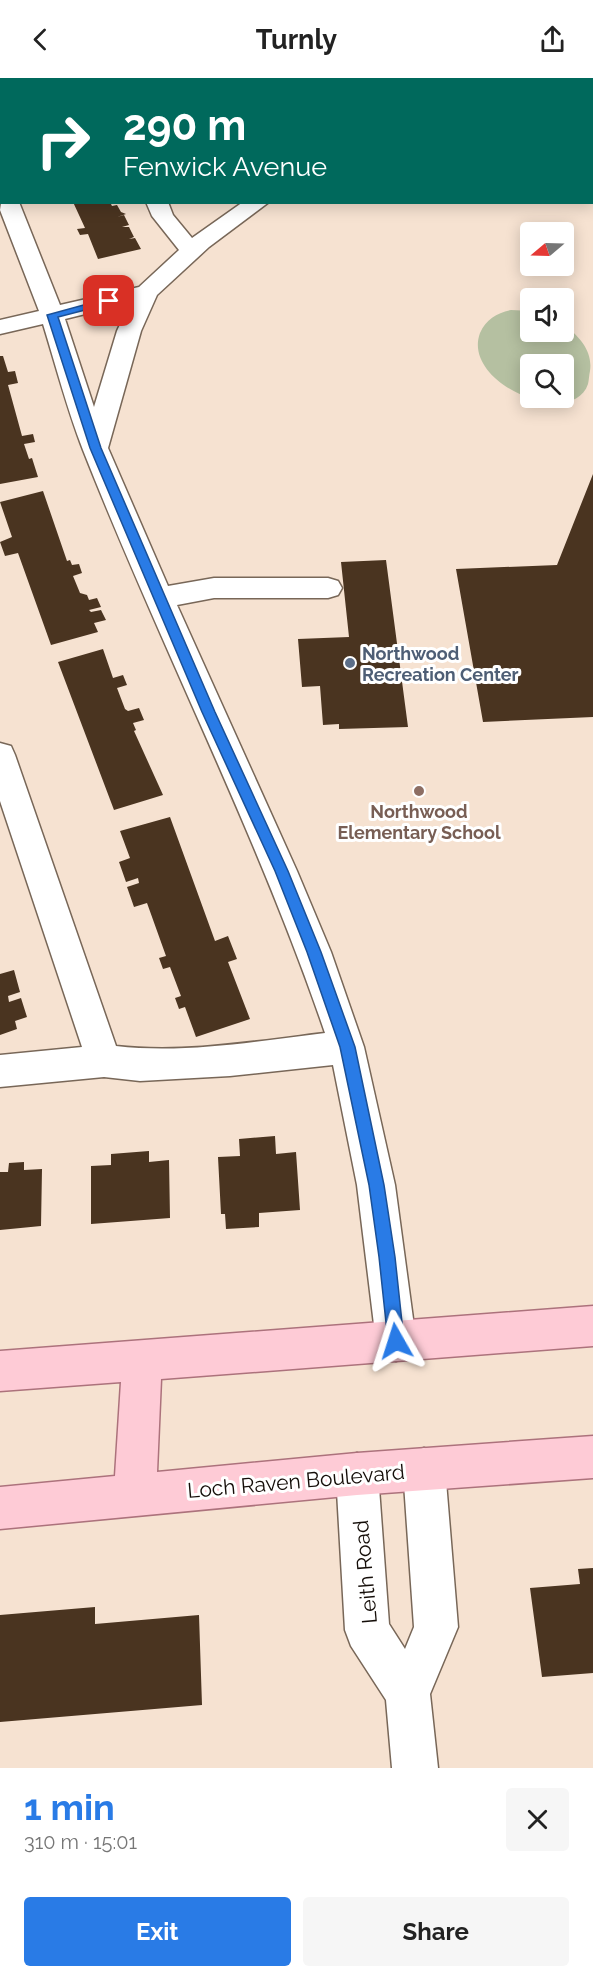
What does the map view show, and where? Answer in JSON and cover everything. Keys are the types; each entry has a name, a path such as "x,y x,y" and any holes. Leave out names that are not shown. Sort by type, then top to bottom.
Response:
{"main road":[{"path":"0,1371 593,1326"},
{"path":"135,1496 142,1360"},
{"name":"Loch Raven Boulevard","path":"0,1508 357,1474 593,1457"}],"street":[{"path":"9,204 52,315 95,448 281,871 314,952 347,1047 376,1185 396,1341"},
{"path":"158,204 163,216 191,251"},
{"path":"95,448 129,332 147,292 191,251 229,220 255,204"},
{"path":"0,327 147,292"},
{"path":"159,598 214,588 328,588"},
{"path":"0,755 104,1061"},
{"path":"0,1071 104,1061 140,1065 230,1060 347,1047"},
{"name":"Leith Road","path":"408,1694 436,1627 424,1469"},
{"name":"Leith Road","path":"357,1474 368,1630 408,1694 415,1768"}],"green space":[{"path":"511,310 520,310 520,342 574,342 574,333 584,345 589,357 588,384 578,397 574,398 574,354 520,354 520,394 502,384 487,369 479,352 480,333 489,320"}],"building":[{"path":"74,204 117,205 121,212 126,214 117,217 124,215 129,225 122,227 129,227 134,237 129,239 135,238 141,249 98,259 88,234 80,235 77,229 85,228"},
{"path":"0,356 3,356 8,372 15,371 18,383 8,385 22,436 33,434 35,442 24,444 29,459 32,458 38,477 0,484"},
{"path":"593,474 593,717 483,722 456,569 557,565"},
{"path":"43,491 67,561 70,560 72,565 79,564 82,573 73,576 80,593 87,595 89,600 97,598 101,607 89,610 91,612 101,610 106,620 94,623 98,632 51,645 18,553 5,556 0,542 12,537 0,502"},
{"name":"Northwood Recreation Center","path":"386,560 408,727 339,729 339,724 323,725 320,686 302,687 298,639 349,637 341,562"},
{"path":"103,649 113,678 123,675 127,685 117,688 125,709 128,711 139,708 144,720 133,723 136,730 134,731 163,795 114,810 58,662"},
{"path":"170,817 215,941 228,936 237,959 228,962 250,1019 196,1037 185,1007 179,1009 175,998 181,996 170,967 163,969 159,958 166,956 147,903 134,907 127,887 139,883 138,878 126,882 119,862 130,858 120,831"},
{"path":"14,970 20,992 8,996 9,1002 21,998 27,1017 15,1021 17,1029 0,1035 0,974"},
{"path":"275,1136 276,1154 296,1152 300,1210 259,1213 259,1227 226,1229 225,1214 221,1214 218,1157 240,1156 239,1139"},
{"path":"149,1151 149,1162 169,1160 170,1218 91,1224 91,1166 111,1165 111,1154"},
{"path":"24,1162 24,1170 42,1169 41,1226 0,1230 0,1172 8,1172 9,1163"},
{"path":"593,1568 593,1673 542,1677 530,1588 580,1584 578,1569"},
{"path":"95,1607 95,1624 199,1615 202,1705 0,1722 0,1615"}],"place":[{"name":"Northwood Recreation Center","path":"350,663"},
{"name":"Northwood Elementary School","path":"419,791"}],"route":[{"path":"109,301 52,315 95,448 208,712 281,871 314,952 347,1047 369,1140 387,1257 396,1341"}]}
